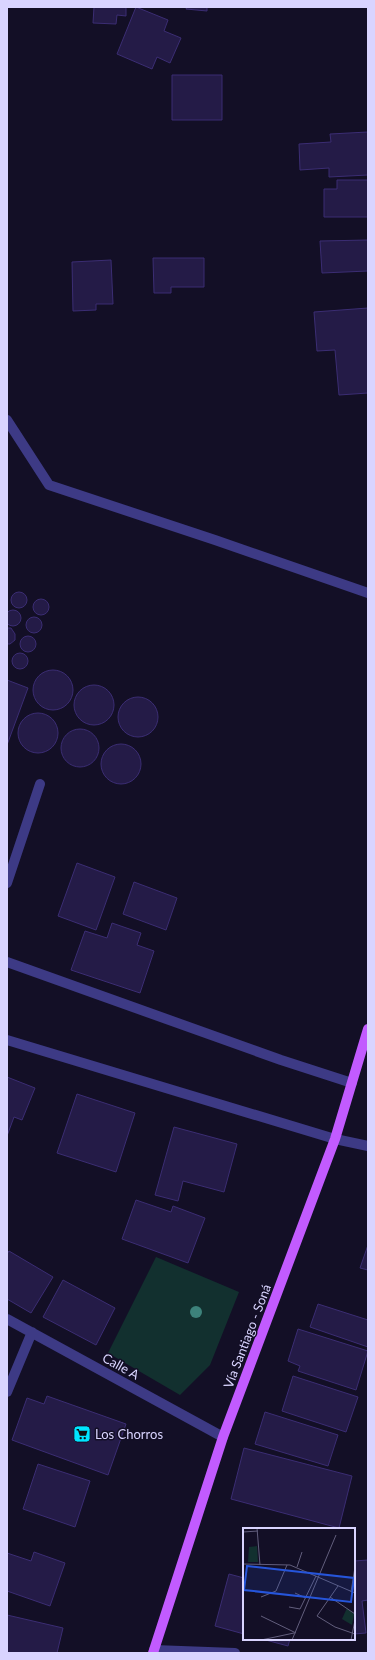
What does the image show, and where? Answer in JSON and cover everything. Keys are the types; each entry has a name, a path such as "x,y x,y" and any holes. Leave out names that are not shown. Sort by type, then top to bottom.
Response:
{"main road":[{"name":"Vía Santiago - Soná","path":"153,1651 223,1437 335,1139 368,1029"}],"street":[{"path":"7,420 49,485 368,593"},
{"path":"7,883 40,784"},
{"path":"7,962 280,1060 352,1083"},
{"path":"7,1040 335,1139 368,1146"},
{"name":"Calle A","path":"7,1319 223,1437"},
{"path":"7,1392 32,1332"},
{"path":"153,1651 235,1653"}],"green space":[{"path":"156,1257 239,1292 210,1365 180,1395 108,1353"}],"building":[{"path":"94,7 126,7 126,16 117,15 116,24 93,23"},
{"path":"136,7 168,20 164,31 181,38 170,63 157,57 152,69 117,54"},
{"path":"187,7 207,7 207,11 186,9"},
{"path":"172,75 222,75 222,120 172,120"},
{"path":"368,132 368,175 329,177 329,168 300,170 299,144 331,142 330,134"},
{"path":"337,180 368,180 368,217 324,217 324,189 337,189"},
{"path":"368,240 368,271 322,273 320,241"},
{"path":"153,258 204,258 204,287 171,287 171,293 154,293"},
{"path":"111,260 113,304 96,304 96,310 73,311 72,262"},
{"path":"368,308 368,393 339,395 335,350 317,351 314,312"},
{"path":"16,592 22,592 27,597 25,606 22,608 16,608 11,603 11,597"},
{"path":"41,599 47,601 49,607 47,613 41,615 35,613 33,607 35,601"},
{"path":"13,610 20,615 21,618 16,625 13,626 6,621 5,618 10,611"},
{"path":"34,617 40,619 42,625 40,631 34,633 28,631 26,625 28,619"},
{"path":"7,628 11,628 15,634 15,640 10,644 7,644"},
{"path":"28,636 34,638 36,644 34,650 28,652 22,650 20,644 22,638"},
{"path":"20,653 26,655 28,661 26,667 20,669 14,667 12,661 14,655"},
{"path":"53,670 67,676 73,690 67,704 53,710 39,704 33,690 39,676"},
{"path":"7,680 28,688 7,745"},
{"path":"94,685 108,691 114,705 108,719 94,725 80,719 74,705 80,691"},
{"path":"138,697 152,703 158,717 152,731 138,737 124,731 118,717 124,703"},
{"path":"38,713 52,719 58,733 52,747 38,753 24,747 18,733 24,719"},
{"path":"76,729 84,729 94,734 98,741 98,755 94,762 84,767 76,767 66,762 64,759 61,752 61,744 66,734 69,732"},
{"path":"121,744 135,750 141,764 135,778 121,784 107,778 101,764 107,750"},
{"path":"77,863 115,877 96,930 58,916"},
{"path":"134,882 177,898 166,930 123,914"},
{"path":"112,923 141,933 137,945 154,951 140,993 71,970 85,931 107,938"},
{"path":"7,1077 35,1088 22,1120 14,1117 7,1136"},
{"path":"77,1094 135,1113 116,1172 57,1153"},
{"path":"174,1127 237,1144 224,1192 183,1181 178,1201 155,1195"},
{"path":"136,1200 171,1212 173,1206 205,1218 188,1263 122,1239"},
{"path":"368,1245 368,1270 360,1268"},
{"path":"9,1251 53,1277 31,1313 7,1299 7,1254"},
{"path":"63,1280 115,1308 96,1345 43,1317"},
{"path":"318,1304 368,1320 368,1347 310,1327"},
{"path":"298,1329 368,1351 356,1390 298,1371 300,1366 288,1361"},
{"path":"293,1376 358,1397 346,1432 282,1411"},
{"path":"47,1396 126,1424 108,1475 12,1440 27,1398 44,1404"},
{"path":"265,1412 338,1435 328,1466 255,1444"},
{"path":"244,1448 352,1476 339,1528 231,1499"},
{"path":"38,1464 90,1481 75,1527 23,1509"},
{"path":"34,1552 65,1563 50,1606 7,1591 7,1553 31,1561"},
{"path":"368,1560 368,1600 362,1601 366,1633 355,1634 355,1561"},
{"path":"229,1574 243,1578 243,1634 215,1626"},
{"path":"7,1615 63,1628 57,1653 7,1653"},
{"path":"266,1640 290,1640 288,1646"}],"place":[{"name":"Los Chorros","path":"82,1434"}]}
